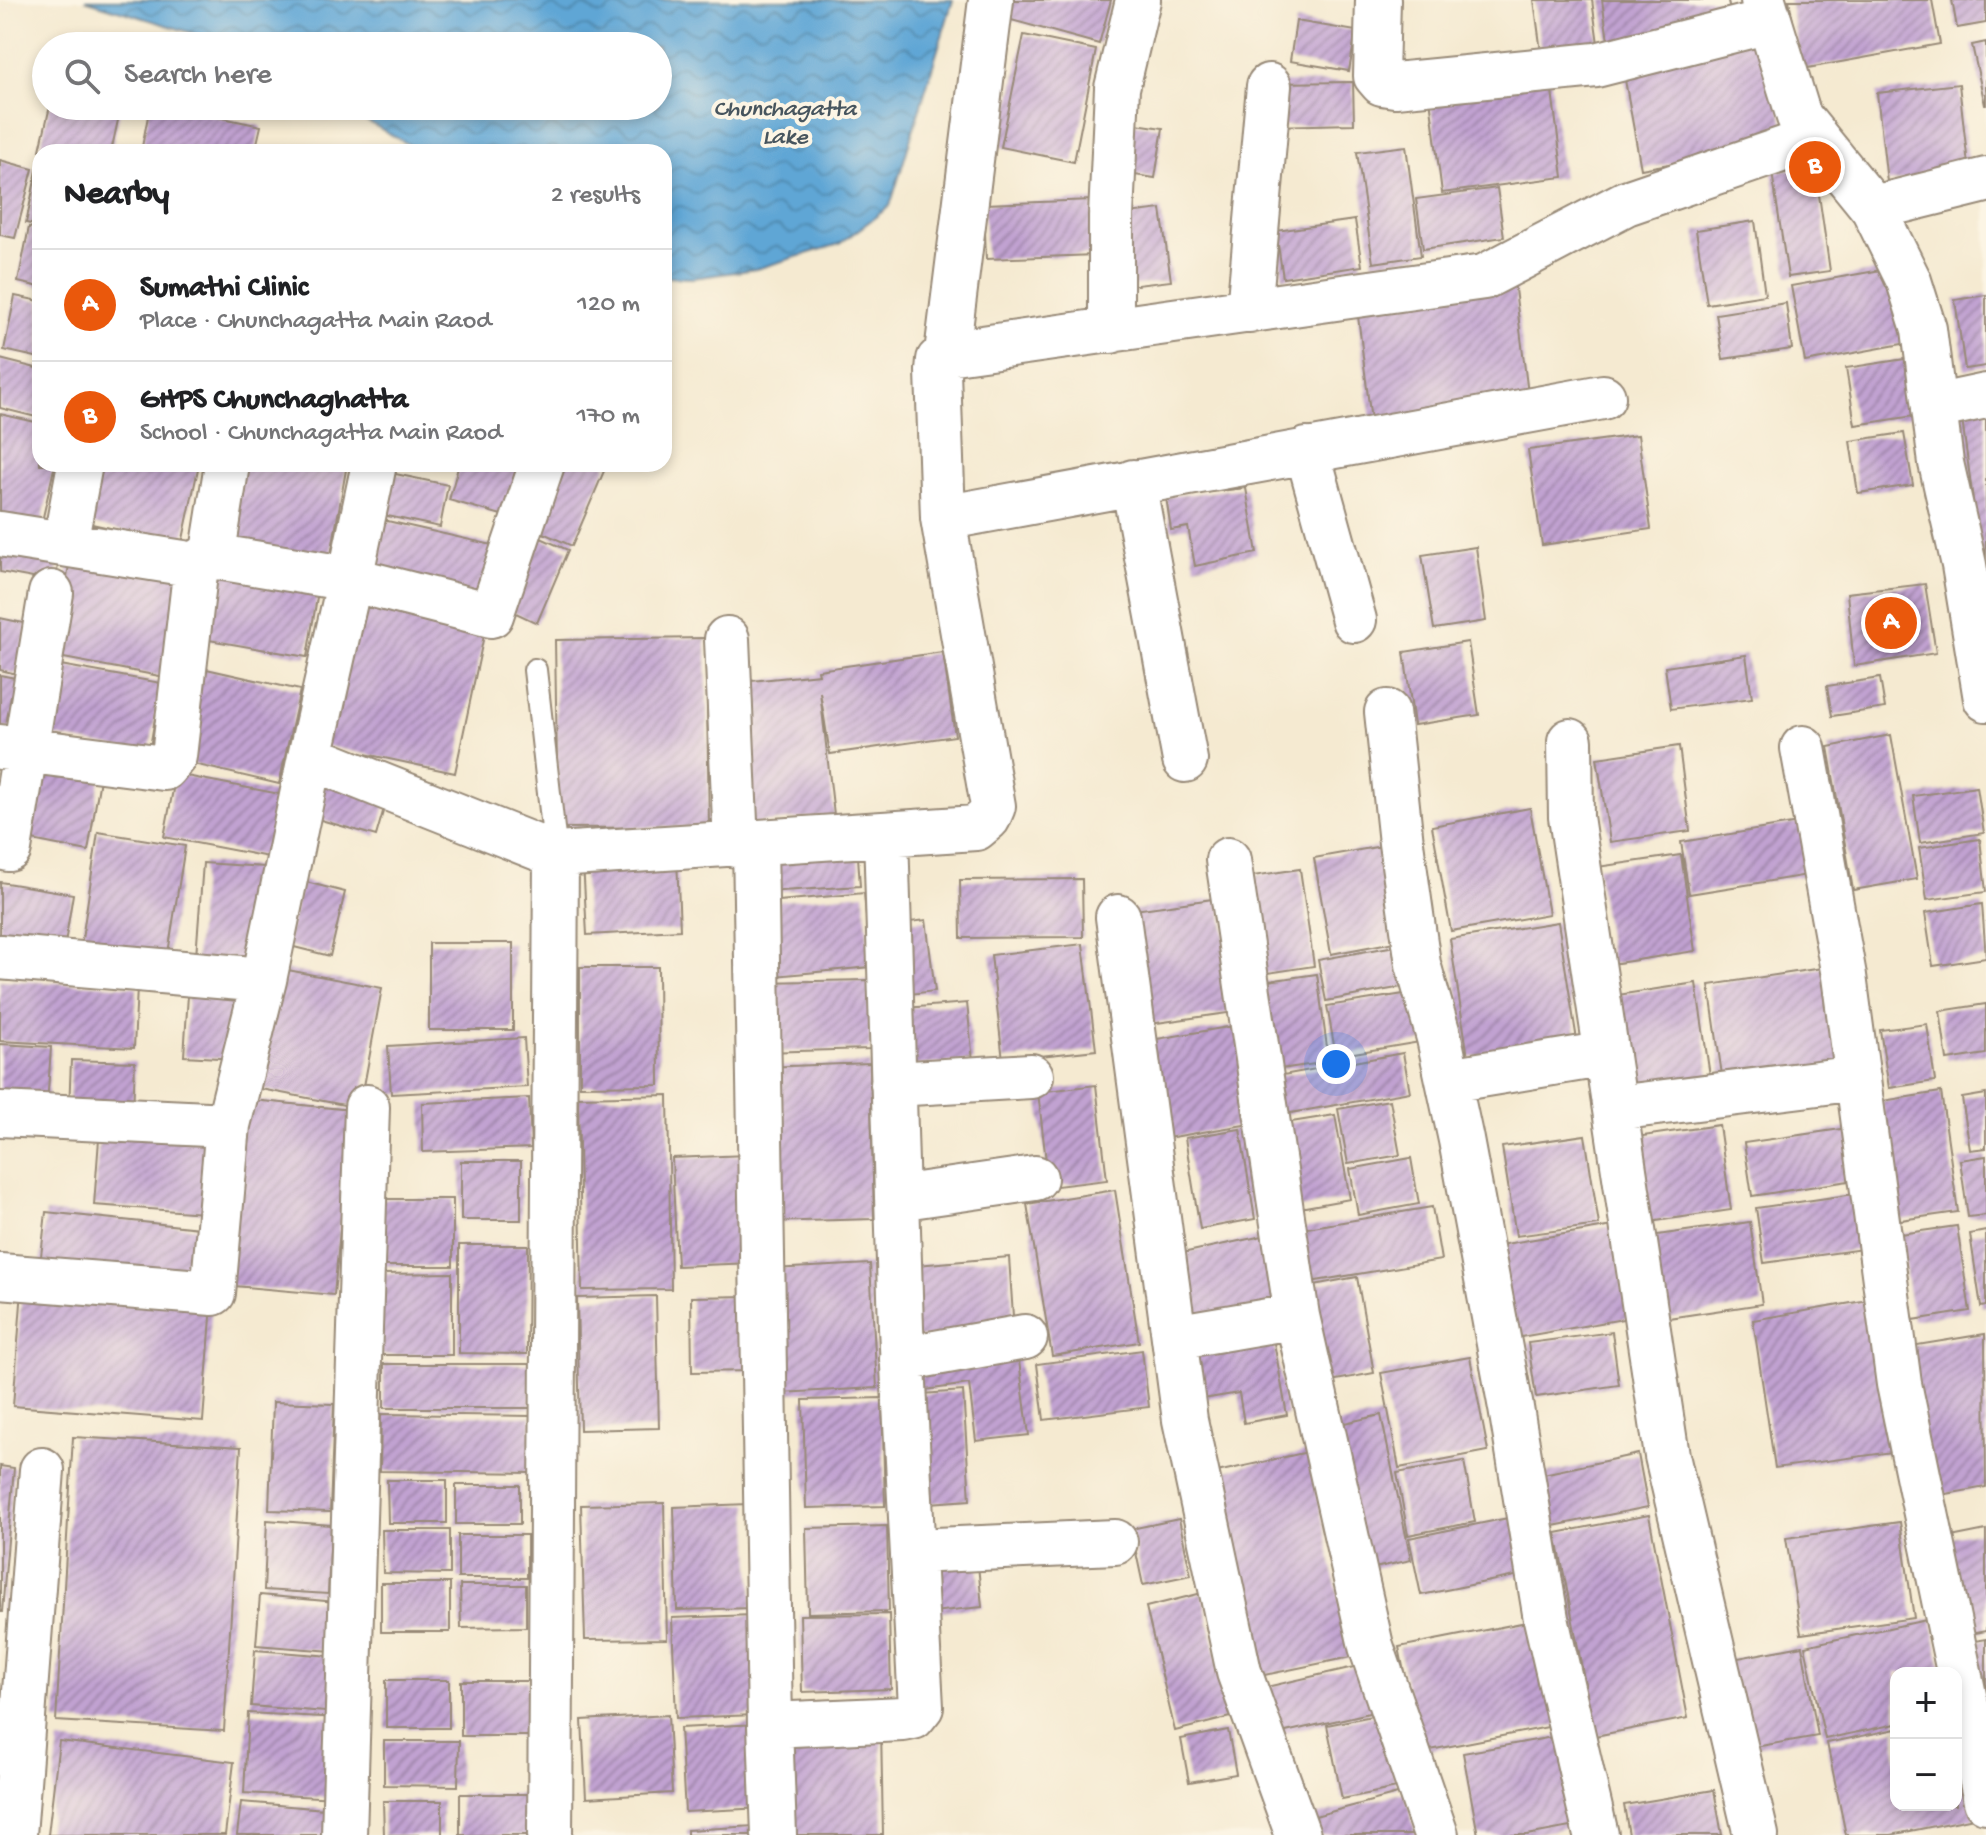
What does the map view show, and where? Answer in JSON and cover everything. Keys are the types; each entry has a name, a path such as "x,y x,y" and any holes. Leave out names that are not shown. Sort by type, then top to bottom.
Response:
{"street":[{"path":"947,353 991,0"},
{"path":"1111,331 1111,216 1117,88 1138,0"},
{"path":"1378,0 1376,76 1382,83 1395,85 1596,65 1766,11 1799,117 1873,208 1909,281 1924,329 1941,463 1975,564 1986,699"},
{"path":"1249,311 1269,86"},
{"path":"310,757 556,855 976,828 988,818 993,806 943,518 938,371 939,360 947,353 1484,277 1626,203 1816,138"},
{"path":"1873,208 1986,180"},
{"path":"1934,407 1986,396"},
{"path":"943,518 1603,397"},
{"path":"1307,450 1354,620"},
{"path":"65,544 78,472"},
{"path":"13,749 164,768 170,764 174,756 204,561 225,472"},
{"path":"0,1276 213,1293 228,1125 264,980 372,472"},
{"path":"0,534 350,579 491,615 539,472"},
{"path":"1133,482 1185,760"},
{"path":"9,849 13,749 51,593"},
{"path":"727,639 746,844 774,1835"},
{"path":"1387,712 1418,964 1449,1080 1511,1408 1546,1619 1596,1835"},
{"path":"1570,741 1571,817 1667,1456 1756,1835"},
{"path":"1803,748 1844,976 1899,1384 1986,1801"},
{"path":"770,1725 913,1717 921,1707 902,1359 886,834"},
{"path":"550,1835 556,855"},
{"path":"1228,860 1297,1316 1371,1646 1436,1835"},
{"path":"1118,917 1185,1420 1239,1672 1298,1835"},
{"path":"0,957 264,980"},
{"path":"1449,1080 1607,1054"},
{"path":"893,1084 1031,1076"},
{"path":"1616,1108 1858,1078"},
{"path":"344,1835 367,1107"},
{"path":"0,1114 228,1125"},
{"path":"897,1198 1035,1178"},
{"path":"1174,1337 1297,1316"},
{"path":"902,1359 1025,1337"},
{"path":"14,1835 42,1470"},
{"path":"913,1551 1115,1542"}],"lane":[{"path":"535,670 556,855"}],"water":[{"name":"Chunchagatta Lake","path":"85,0 953,0 890,206 839,244 756,269 693,278 672,277 672,144 408,144 365,120 672,120 672,32 189,32"}],"building":[{"path":"997,0 1111,0 1099,44 993,15"},
{"path":"1534,0 1592,0 1599,51 1542,59"},
{"path":"1602,0 1728,0 1732,27 1609,47"},
{"path":"1789,0 1932,0 1940,44 1802,69"},
{"path":"1952,0 1986,0 1986,23 1957,28"},
{"path":"1296,21 1356,31 1349,71 1290,61"},
{"path":"1024,35 1096,50 1074,162 1001,147"},
{"path":"1767,37 1786,143 1641,169 1622,63"},
{"path":"1986,42 1986,105 1985,105 1972,45"},
{"path":"1550,75 1563,177 1442,193 1429,91"},
{"path":"1353,82 1354,124 1272,126 1271,83"},
{"path":"1959,84 1969,174 1887,182 1877,93"},
{"path":"47,120 118,120 113,144 41,144"},
{"path":"147,120 232,120 261,126 257,144 143,144"},
{"path":"1123,122 1163,128 1155,178 1115,172"},
{"path":"1406,146 1421,256 1373,263 1357,152"},
{"path":"0,160 32,169 32,173 15,238 0,235"},
{"path":"1815,167 1830,271 1788,277 1772,172"},
{"path":"1497,188 1504,237 1423,249 1416,199"},
{"path":"32,194 32,224 26,223"},
{"path":"1093,200 1095,255 986,259 984,204"},
{"path":"1161,209 1171,281 1129,286 1120,214"},
{"path":"1355,220 1362,266 1283,278 1276,231"},
{"path":"1755,221 1765,295 1707,304 1696,230"},
{"path":"29,227 32,228 32,285 18,282"},
{"path":"1898,267 1913,342 1805,362 1791,286"},
{"path":"1514,281 1530,410 1372,429 1356,300"},
{"path":"1986,295 1986,366 1965,369 1955,300"},
{"path":"15,296 32,299 32,356 4,350"},
{"path":"1786,303 1792,349 1723,359 1716,314"},
{"path":"0,359 32,367 32,416 0,408"},
{"path":"1905,359 1914,416 1855,425 1846,368"},
{"path":"1986,401 1986,557 1981,558 1960,405"},
{"path":"0,414 32,421 32,472 53,472 41,526 0,518"},
{"path":"1904,433 1913,485 1858,493 1850,441"},
{"path":"1638,435 1651,529 1542,545 1528,450"},
{"path":"84,472 197,472 182,544 74,520"},
{"path":"229,472 346,472 329,566 215,545"},
{"path":"386,472 448,485 440,527 378,514"},
{"path":"457,472 525,472 512,518 449,500"},
{"path":"559,472 604,472 572,546 534,529"},
{"path":"1246,488 1257,553 1195,566 1188,527 1171,530 1166,497"},
{"path":"370,517 501,547 489,598 359,569"},
{"path":"534,535 568,550 537,623 503,607"},
{"path":"0,538 61,549 55,582 0,572"},
{"path":"1476,547 1486,621 1434,629 1422,555"},
{"path":"71,554 183,575 165,677 53,656"},
{"path":"216,561 320,579 307,657 203,639"},
{"path":"1925,584 1936,653 1854,666 1847,593"},
{"path":"355,593 487,621 455,773 323,745"},
{"path":"0,618 28,624 17,674 0,670"},
{"path":"706,638 709,827 558,828 555,640"},
{"path":"1468,642 1479,715 1414,725 1404,652"},
{"path":"943,652 955,736 830,754 820,692 834,815 747,824 732,683 819,674 818,670"},
{"path":"1746,655 1752,698 1671,709 1665,667"},
{"path":"55,664 161,683 149,753 43,734"},
{"path":"202,668 300,690 279,784 181,761"},
{"path":"0,675 25,680 16,730 0,727"},
{"path":"1880,678 1885,708 1832,716 1827,686"},
{"path":"1891,735 1917,879 1853,890 1828,747"},
{"path":"1679,746 1690,831 1610,842 1597,758"},
{"path":"34,768 100,779 88,851 22,838"},
{"path":"327,773 389,791 376,836 314,818"},
{"path":"176,774 290,796 279,859 164,837"},
{"path":"1977,787 1984,833 1920,843 1913,796"},
{"path":"1530,808 1549,914 1451,931 1432,826"},
{"path":"1811,821 1820,873 1689,894 1681,842"},
{"path":"98,832 185,846 166,966 80,953"},
{"path":"1980,839 1986,892 1927,900 1919,848"},
{"path":"857,842 860,886 766,892 763,847"},
{"path":"1388,845 1405,940 1331,954 1314,858"},
{"path":"1681,855 1695,951 1611,964 1597,867"},
{"path":"677,858 680,930 587,935 583,862"},
{"path":"203,863 265,867 258,974 195,970"},
{"path":"1300,869 1314,966 1261,974 1246,877"},
{"path":"1082,879 1083,937 961,938 960,880"},
{"path":"302,881 345,892 330,956 286,945"},
{"path":"0,882 73,894 62,962 0,952"},
{"path":"864,893 870,967 764,977 758,903"},
{"path":"1220,898 1235,1012 1142,1025 1127,911"},
{"path":"1982,904 1986,958 1933,966 1925,913"},
{"path":"926,920 935,991 902,995 893,924"},
{"path":"1558,922 1577,1040 1468,1057 1450,939"},
{"path":"429,943 513,943 513,1030 429,1030"},
{"path":"1083,944 1096,1050 1003,1060 991,955"},
{"path":"1406,944 1413,985 1326,1001 1318,960"},
{"path":"272,967 382,988 360,1108 250,1087"},
{"path":"580,967 658,967 659,1085 580,1086"},
{"path":"1829,967 1843,1064 1723,1082 1709,985"},
{"path":"1317,974 1329,1062 1273,1070 1261,982"},
{"path":"0,980 137,987 134,1048 0,1041"},
{"path":"869,980 870,1049 762,1052 761,982"},
{"path":"1696,983 1712,1089 1627,1101 1611,996"},
{"path":"1417,992 1426,1041 1336,1056 1327,1006"},
{"path":"188,995 240,999 236,1059 184,1056"},
{"path":"967,1003 973,1061 898,1067 893,1009"},
{"path":"1986,1004 1986,1054 1947,1060 1940,1011"},
{"path":"1246,1024 1262,1122 1161,1139 1145,1041"},
{"path":"1927,1024 1935,1081 1889,1088 1880,1030"},
{"path":"524,1038 527,1087 391,1094 388,1046"},
{"path":"0,1044 51,1047 47,1106 0,1103"},
{"path":"1403,1053 1410,1092 1279,1115 1272,1077"},
{"path":"71,1060 135,1062 133,1112 69,1110"},
{"path":"870,1063 874,1219 767,1222 763,1067"},
{"path":"1096,1085 1107,1180 1049,1187 1038,1092"},
{"path":"1941,1092 1958,1212 1900,1220 1882,1101"},
{"path":"1986,1094 1986,1148 1970,1150 1962,1098"},
{"path":"668,1095 671,1289 582,1290 578,1097"},
{"path":"529,1098 531,1148 423,1152 422,1103"},
{"path":"242,1099 351,1110 334,1295 224,1285"},
{"path":"1390,1100 1400,1155 1348,1164 1338,1109"},
{"path":"1335,1115 1350,1199 1294,1209 1279,1124"},
{"path":"1719,1125 1731,1210 1642,1223 1629,1138"},
{"path":"100,1126 209,1134 204,1213 94,1205"},
{"path":"1855,1127 1862,1179 1752,1196 1744,1143"},
{"path":"1240,1129 1255,1219 1200,1229 1185,1138"},
{"path":"1585,1135 1599,1225 1516,1236 1502,1147"},
{"path":"747,1155 753,1263 677,1266 672,1158"},
{"path":"1986,1156 1986,1215 1968,1217 1960,1160"},
{"path":"1411,1158 1419,1204 1358,1215 1350,1169"},
{"path":"461,1161 521,1161 521,1220 461,1220"},
{"path":"1115,1190 1139,1342 1052,1356 1027,1204"},
{"path":"1862,1193 1870,1248 1764,1263 1756,1208"},
{"path":"382,1199 453,1199 453,1266 382,1266"},
{"path":"1432,1207 1441,1260 1310,1282 1301,1229"},
{"path":"46,1212 199,1228 193,1291 39,1274"},
{"path":"1750,1222 1762,1304 1655,1320 1643,1237"},
{"path":"1613,1226 1629,1318 1515,1338 1499,1245"},
{"path":"1957,1226 1970,1311 1913,1320 1900,1234"},
{"path":"1986,1231 1986,1306 1981,1307 1970,1234"},
{"path":"1277,1233 1291,1300 1182,1323 1168,1256"},
{"path":"459,1245 528,1245 527,1354 459,1353"},
{"path":"1009,1257 1014,1331 911,1338 905,1266"},
{"path":"870,1264 877,1388 779,1393 772,1269"},
{"path":"452,1273 452,1355 381,1355 381,1274"},
{"path":"1357,1277 1374,1373 1325,1382 1308,1286"},
{"path":"22,1290 212,1304 203,1421 13,1406"},
{"path":"656,1296 659,1428 580,1430 577,1298"},
{"path":"750,1296 751,1371 692,1372 691,1297"},
{"path":"1886,1297 1900,1451 1775,1468 1753,1320"},
{"path":"1271,1326 1287,1415 1244,1423 1239,1393 1191,1401 1181,1342"},
{"path":"1612,1332 1619,1385 1536,1397 1528,1343"},
{"path":"1985,1334 1986,1487 1929,1497 1905,1347"},
{"path":"1017,1346 1029,1435 976,1441 969,1384 911,1392 906,1360"},
{"path":"1142,1350 1149,1407 1044,1420 1037,1364"},
{"path":"1470,1357 1488,1451 1399,1468 1381,1373"},
{"path":"384,1364 530,1364 531,1408 384,1408"},
{"path":"963,1391 970,1500 916,1504 909,1395"},
{"path":"882,1398 885,1506 806,1508 803,1400"},
{"path":"273,1402 334,1404 330,1512 269,1510"},
{"path":"381,1414 531,1416 531,1473 380,1471"},
{"path":"1381,1415 1411,1560 1365,1570 1335,1425"},
{"path":"73,1437 241,1447 224,1731 56,1721"},
{"path":"1308,1452 1351,1657 1245,1679 1203,1475"},
{"path":"1638,1454 1648,1507 1553,1526 1543,1474"},
{"path":"1464,1461 1475,1522 1408,1535 1397,1473"},
{"path":"0,1466 14,1468 2,1612 0,1612"},
{"path":"387,1480 447,1480 447,1523 388,1523"},
{"path":"456,1485 520,1485 520,1524 456,1524"},
{"path":"664,1503 667,1639 585,1640 581,1505"},
{"path":"748,1504 753,1608 677,1610 674,1507"},
{"path":"1649,1515 1688,1718 1595,1736 1556,1533"},
{"path":"1513,1517 1525,1574 1421,1595 1409,1538"},
{"path":"1179,1519 1191,1575 1143,1585 1131,1529"},
{"path":"267,1520 331,1525 328,1594 264,1590"},
{"path":"1900,1522 1914,1618 1801,1634 1786,1538"},
{"path":"887,1526 889,1611 808,1613 806,1528"},
{"path":"382,1530 450,1530 450,1574 383,1573"},
{"path":"1986,1530 1986,1631 1965,1635 1946,1538"},
{"path":"458,1535 527,1535 527,1578 458,1578"},
{"path":"977,1554 982,1607 932,1612 927,1558"},
{"path":"381,1583 450,1583 450,1632 381,1632"},
{"path":"460,1585 526,1585 526,1627 461,1628"},
{"path":"1202,1593 1231,1717 1175,1731 1146,1607"},
{"path":"260,1595 336,1602 332,1651 256,1645"},
{"path":"889,1614 891,1689 802,1692 800,1615"},
{"path":"752,1615 756,1715 676,1718 672,1618"},
{"path":"1931,1619 1942,1667 1890,1667 1890,1725 1825,1739 1805,1646"},
{"path":"1537,1620 1558,1725 1420,1752 1399,1647"},
{"path":"1986,1639 1986,1694 1970,1642"},
{"path":"1802,1646 1818,1736 1738,1750 1722,1661"},
{"path":"255,1650 343,1657 338,1713 251,1706"},
{"path":"1367,1664 1378,1711 1268,1736 1258,1689"},
{"path":"386,1680 449,1680 449,1728 386,1728"},
{"path":"461,1681 528,1681 528,1736 461,1736"},
{"path":"248,1713 340,1718 336,1798 244,1793"},
{"path":"1382,1714 1397,1788 1342,1799 1327,1725"},
{"path":"668,1715 672,1793 586,1798 582,1720"},
{"path":"758,1724 763,1808 685,1812 680,1728"},
{"path":"881,1727 883,1835 792,1835 789,1728"},
{"path":"1228,1730 1236,1774 1189,1782 1181,1739"},
{"path":"1890,1730 1890,1811 1962,1811 1962,1764 1974,1818 1891,1835 1846,1835 1827,1743"},
{"path":"1564,1735 1581,1825 1527,1835 1478,1835 1463,1753"},
{"path":"59,1741 234,1762 225,1835 48,1835"},
{"path":"384,1741 459,1741 458,1786 384,1785"},
{"path":"1714,1790 1722,1835 1629,1835 1624,1805"},
{"path":"1405,1792 1416,1835 1320,1835 1315,1816"},
{"path":"460,1794 533,1794 532,1835 460,1835"},
{"path":"383,1801 442,1801 442,1835 384,1835"},
{"path":"241,1802 336,1810 333,1835 237,1835"},
{"path":"755,1826 755,1835 687,1835 687,1830"}],"place":[{"name":"GHPS Chunchaghatta","path":"1815,167"},
{"name":"Sumathi Clinic","path":"1891,623"}]}
